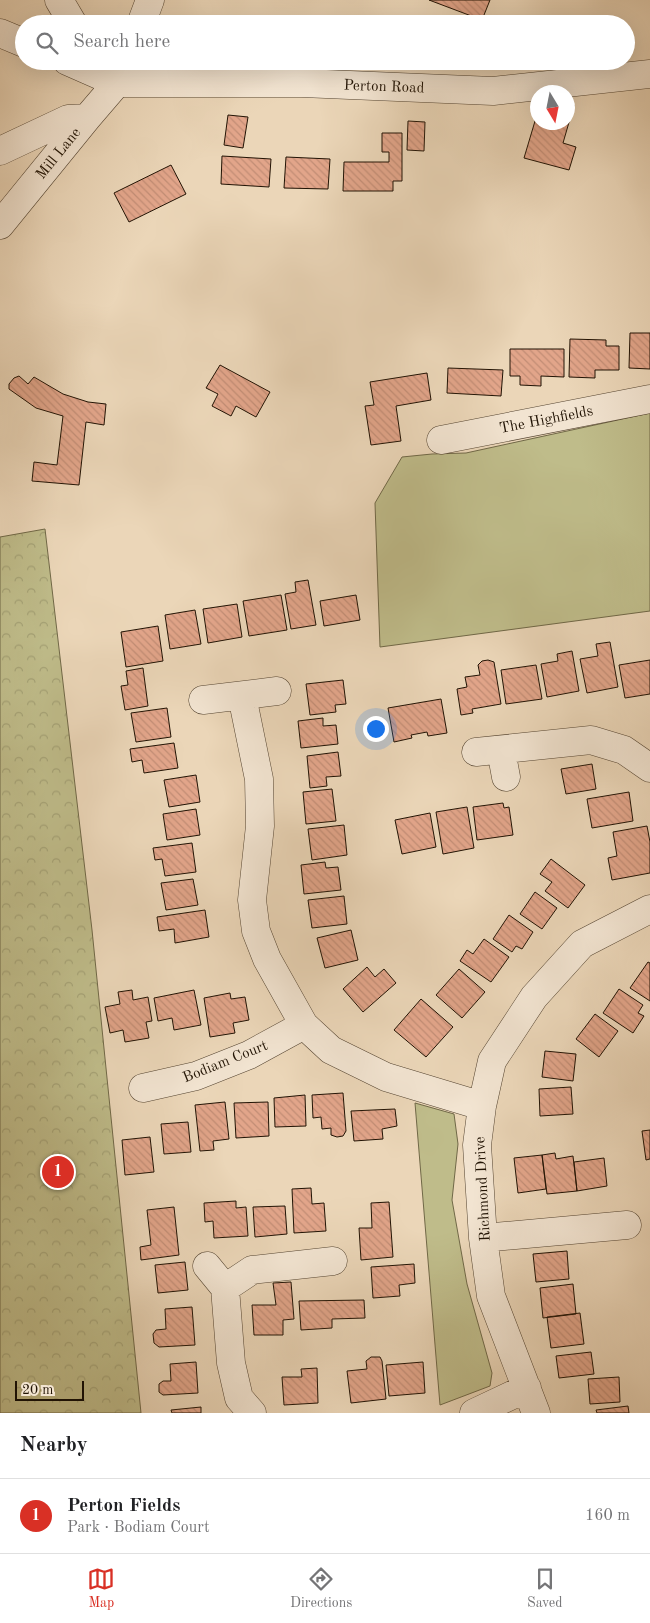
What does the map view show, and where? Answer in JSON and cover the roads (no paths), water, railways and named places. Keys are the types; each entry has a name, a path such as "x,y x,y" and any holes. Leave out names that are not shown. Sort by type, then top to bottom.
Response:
{"street":[{"path":"144,15 150,0"},
{"path":"0,33 15,39"},
{"name":"Perton Road","path":"122,72 302,83 493,91 650,74"},
{"name":"Mill Lane","path":"0,225 122,72"},
{"path":"0,151 68,119 86,118"},
{"name":"The Highfields","path":"441,440 650,399"},
{"path":"203,700 277,691"},
{"path":"242,696 258,779 260,826 252,900 256,931 267,959 304,1025 331,1050 386,1077 482,1106"},
{"path":"506,777 489,751 591,740 624,750 650,768"},
{"name":"Richmond Drive","path":"536,1413 491,1296 483,1238 477,1145 482,1106 492,1061 534,997 582,944 650,909"},
{"name":"Bodiam Court","path":"143,1088 196,1076 249,1055 304,1025"},
{"path":"483,1238 627,1225"},
{"path":"226,1288 252,1270 333,1261"},
{"path":"207,1266 226,1288 231,1363 240,1398 252,1413"},
{"path":"474,1413 527,1388"}],"place":[{"name":"Perton Fields","path":"58,1172"}]}
